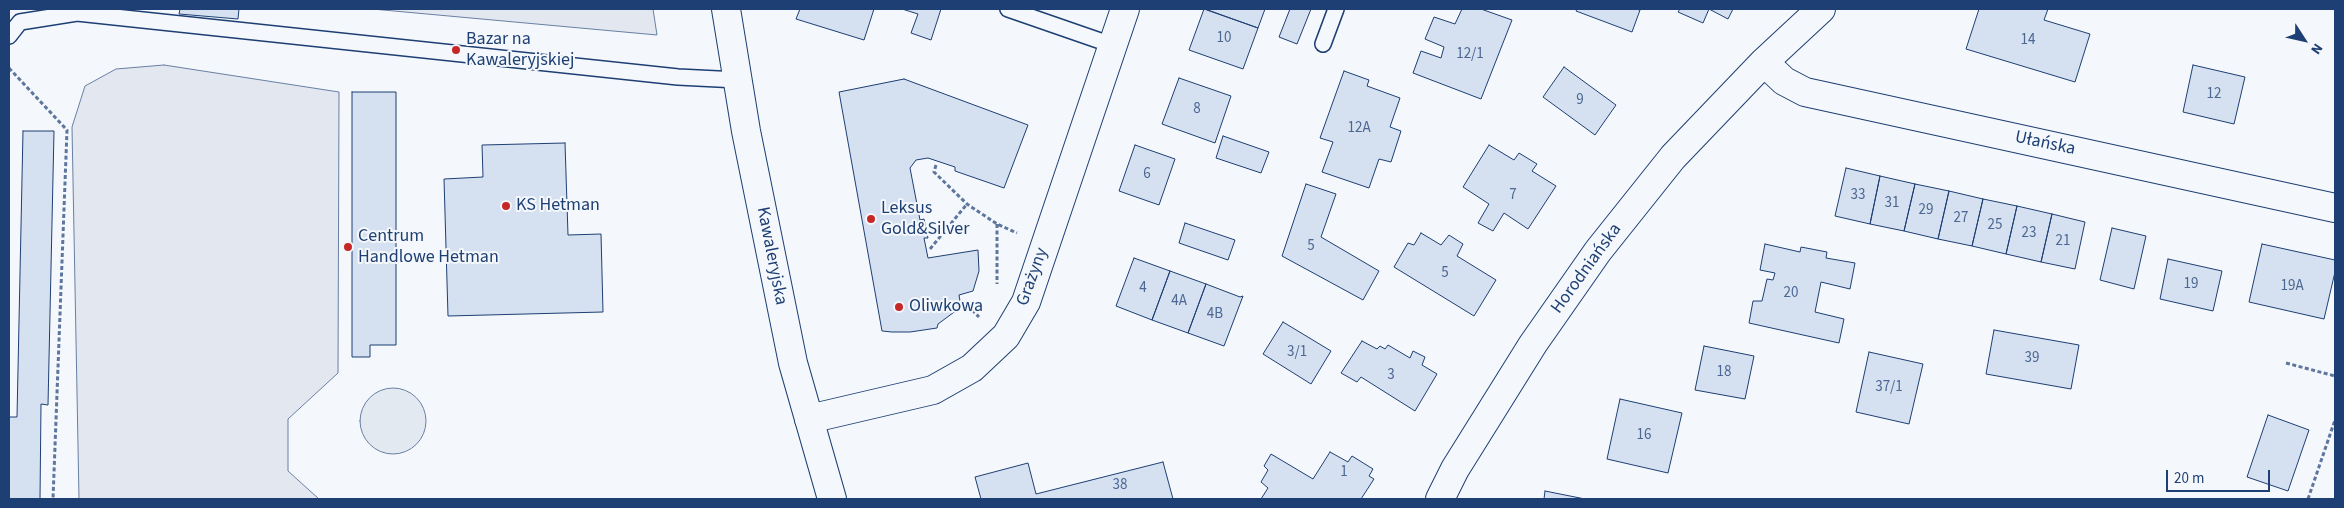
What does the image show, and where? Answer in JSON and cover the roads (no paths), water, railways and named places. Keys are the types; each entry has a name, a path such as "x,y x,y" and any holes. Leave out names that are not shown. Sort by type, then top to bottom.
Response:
{"street":[{"name":"Kawaleryjska","path":"726,9 748,141 793,363 832,499"},
{"name":"Grażyny","path":"809,419 933,390 972,368 1006,336 1026,302 1125,9"},
{"name":"Horodniańska","path":"1440,499 1455,470 1533,344 1598,251 1673,157 1764,62 1821,9"},
{"name":"Ułańska","path":"1764,62 1784,81 1805,92 2335,208"}],"lane":[{"path":"1008,9 1112,45"},
{"path":"1323,44 1336,9"},
{"path":"9,36 20,22 77,13 678,77 738,80"}],"place":[{"name":"Bazar na Kawaleryjskiej","path":"456,50"},
{"name":"KS Hetman","path":"506,206"},
{"name":"Leksus Gold&Silver","path":"871,219"},
{"name":"Centrum Handlowe Hetman","path":"348,247"},
{"name":"Oliwkowa","path":"899,307"}]}
